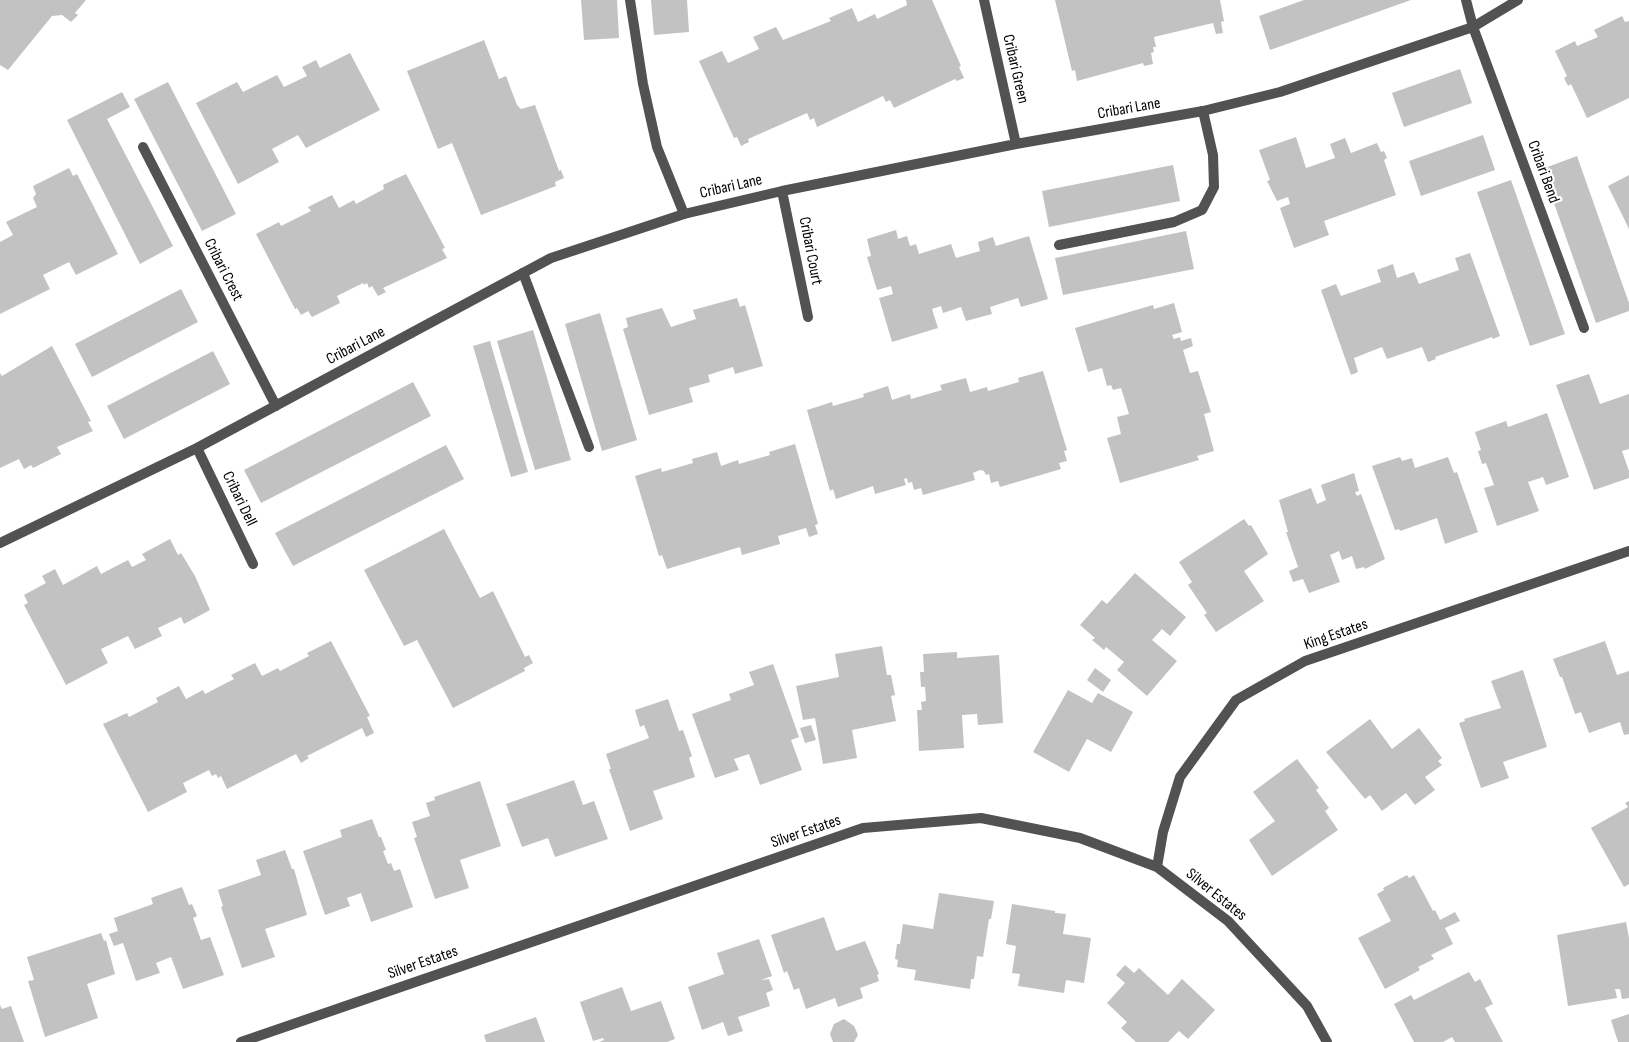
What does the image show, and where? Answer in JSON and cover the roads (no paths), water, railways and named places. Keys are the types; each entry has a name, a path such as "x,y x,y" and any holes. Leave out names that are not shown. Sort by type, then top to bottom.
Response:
{"street":[{"path":"630,0 643,84 658,147 684,214"},
{"name":"Cribari Green","path":"984,0 1016,144"},
{"name":"Cribari Bend","path":"1466,0 1473,27 1584,328"},
{"name":"Cribari Lane","path":"0,543 197,448 551,258 684,214 782,191 1016,144 1203,111 1280,92 1473,27 1518,0"},
{"path":"1059,245 1174,222 1202,210 1214,187 1213,155 1203,111"},
{"name":"Cribari Crest","path":"143,147 276,406"},
{"name":"Cribari Court","path":"782,191 808,317"},
{"path":"523,273 589,447"},
{"name":"Cribari Dell","path":"197,448 253,564"},
{"name":"King Estates","path":"1157,867 1163,832 1180,777 1236,700 1304,661 1629,551"},
{"name":"Silver Estates","path":"241,1042 863,828 981,818 1080,838 1157,867 1228,920 1307,1006 1327,1042"}]}
